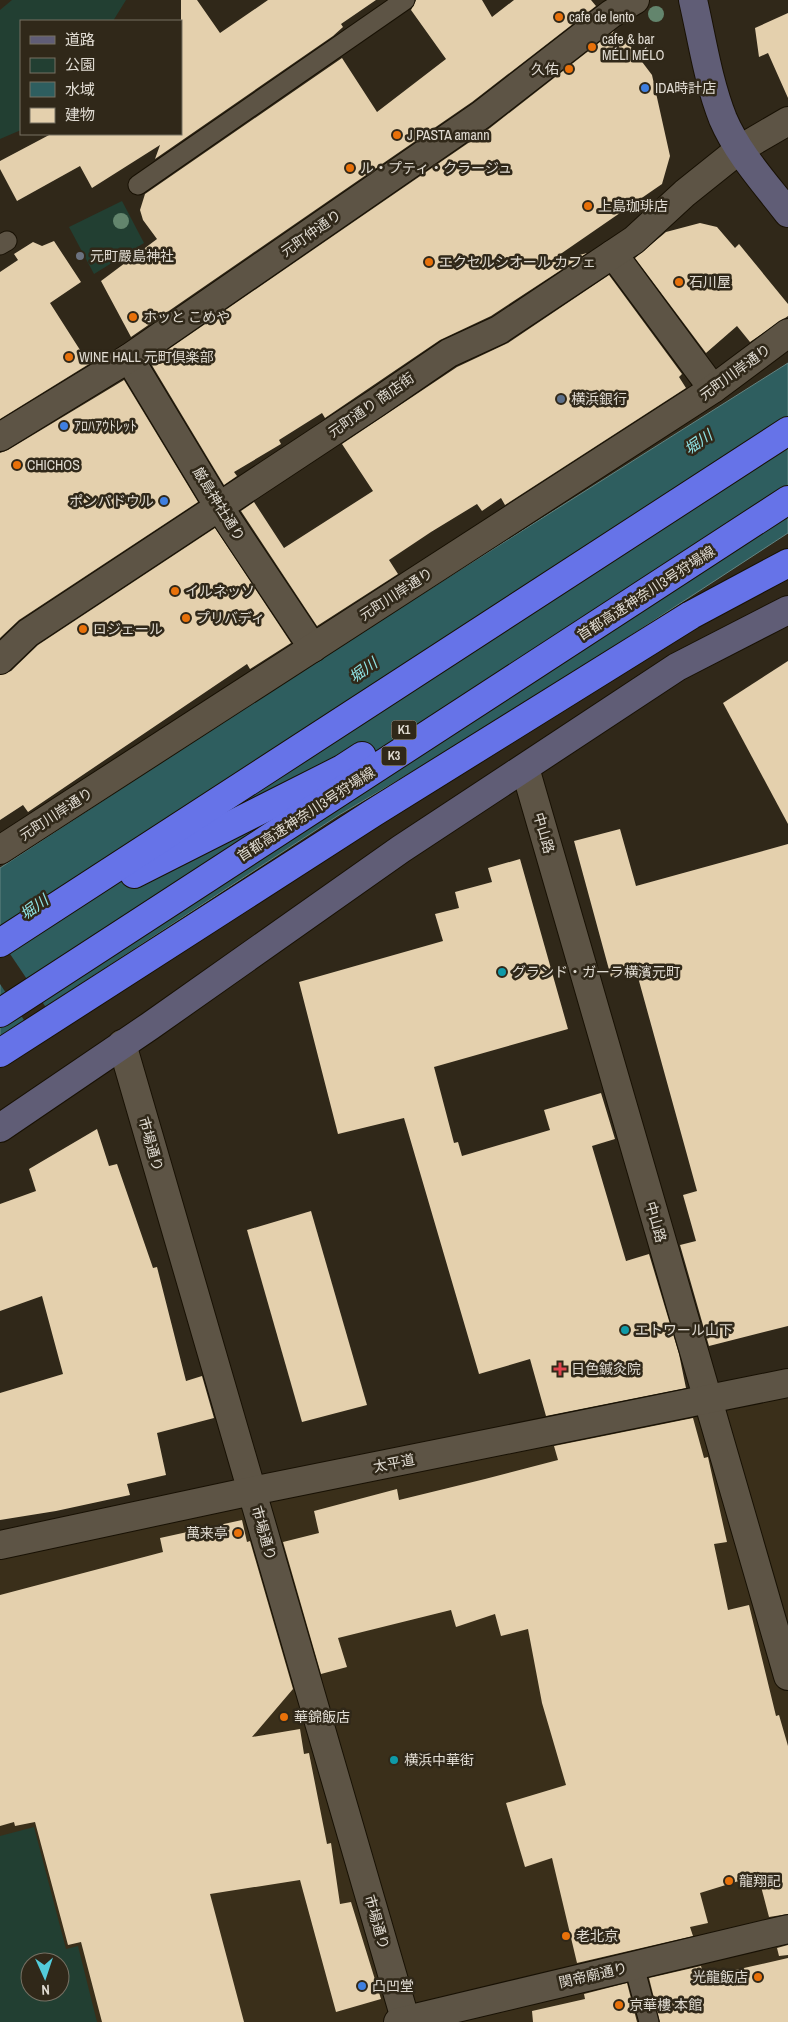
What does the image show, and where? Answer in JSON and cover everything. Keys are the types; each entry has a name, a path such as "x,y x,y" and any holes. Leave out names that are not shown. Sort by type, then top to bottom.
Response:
{"highway":[{"path":"6,939 788,431"},
{"name":"首都高速神奈川3号狩場線","path":"0,1013 788,500"},
{"name":"K1","path":"6,939 342,769 670,564 788,510"},
{"path":"0,1053 373,813 666,630 788,563"}],"street":[{"name":"元町仲通り","path":"0,437 129,358 481,115 608,7 635,0"},
{"path":"693,0 713,88 724,119 740,149 788,213"},
{"name":"元町通り 商店街","path":"0,660 28,633 418,373 449,353 498,330 634,240 685,193 740,149 788,121"},
{"path":"613,254 713,389"},
{"name":"元町川岸通り","path":"0,850 713,389 788,333"},
{"name":"厳島神社通り","path":"129,358 219,507 313,648"},
{"path":"0,1128 401,849 677,667 788,610"},
{"name":"中山路","path":"525,768 788,1676"},
{"name":"市場通り","path":"122,1044 404,2021"},
{"name":"太平道","path":"0,1545 252,1491 788,1383"},
{"name":"関帝廟通り","path":"404,2021 788,1929"}],"lane":[{"path":"138,185 405,0"},
{"path":"634,1966 649,2022"}],"shaded area":[{"name":"横浜中華街","path":"788,1396 788,2022 0,2022 0,1558"}],"green space":[{"path":"12,0 126,0 114,20 20,20 20,130 0,139 0,10"},
{"path":"122,201 144,243 94,274 69,227"},
{"path":"34,1827 66,1949 78,1946 97,2022 0,2022 0,1836"}],"water":[{"name":"堀川","path":"788,363 788,533 506,717 339,815 0,1037 0,868 303,669"}],"pier":[{"path":"0,939 47,1009 26,1023 0,984"}],"building":[{"path":"181,0 197,0 220,33 268,0 376,0 341,24 343,27 333,36 155,159 160,145 92,188 80,166 17,201 0,169 0,161 49,135 182,135"},
{"path":"416,0 482,0 492,17 514,0 591,0 596,6 472,102 131,337 101,281 157,239 143,220 140,210 145,194 342,58 377,112 446,59 411,10"},
{"path":"788,13 788,98 768,53 759,57 755,28"},
{"path":"614,31 621,40 624,38 652,75 670,156 662,184 546,264 587,253 491,316 440,340 325,418 322,413 279,440 281,444 234,472 237,476 224,485 150,362 490,128"},
{"path":"700,223 717,227 735,248 739,244 788,304 788,316 750,342 737,326 706,353 635,258 666,232"},
{"path":"54,241 81,282 50,303 89,364 0,419 0,272 18,260 14,254 33,242 42,246"},
{"path":"609,275 682,374 679,377 686,388 505,505 501,498 482,511 477,504 431,532 389,560 398,574 317,626 241,511 254,502 284,548 373,491 342,444 457,367 508,343"},
{"path":"124,380 198,502 19,620 0,638 0,453"},
{"path":"215,528 291,643 250,669 247,664 28,812 23,805 0,820 0,675 11,671 38,645"},
{"path":"788,661 788,824 723,703"},
{"path":"620,829 636,886 788,844 788,1326 709,1346 680,1245 696,1241 683,1195 697,1191 636,970 611,977 574,841"},
{"path":"520,859 568,1029 434,1067 454,1143 458,1142 462,1156 550,1130 544,1110 601,1093 615,1139 592,1146 626,1261 649,1254 679,1354 686,1388 546,1416 530,1359 479,1374 404,1118 338,1134 299,982 443,941 435,914 459,908 455,892 492,882 488,868"},
{"path":"97,1129 109,1166 117,1164 153,1268 157,1267 186,1381 202,1376 214,1418 157,1433 166,1475 127,1484 130,1495 56,1511 0,1520 0,1393 63,1374 42,1296 0,1311 0,1204 36,1191 29,1169"},
{"path":"311,1211 367,1405 302,1422 247,1230"},
{"path":"693,1418 704,1458 708,1457 727,1542 714,1544 728,1610 749,1605 776,1716 779,1715 788,1746 788,1914 769,1917 758,1875 700,1893 708,1923 690,1927 693,1936 577,1963 552,1858 525,1867 506,1803 566,1785 542,1703 528,1629 501,1636 495,1614 456,1627 451,1610 338,1638 347,1667 321,1674 283,1542 319,1533 314,1511 397,1489 399,1500 485,1479 558,1460 554,1446"},
{"path":"242,1520 247,1542 250,1541 293,1689 252,1737 300,1729 304,1754 309,1753 327,1844 331,1843 340,1904 351,1902 381,1999 336,2012 300,1880 210,1894 244,2022 102,2022 81,1942 68,1945 35,1822 15,1826 14,1822 0,1826 0,1595 163,1552 160,1538"},
{"path":"788,1945 788,1955 779,1956 777,1948"},
{"path":"788,1958 788,2022 660,2022 649,1978 701,1966 704,1977"},
{"path":"627,1983 637,2022 533,2022 532,2011 585,1999 584,1994"}],"place":[{"name":"cafe de lento","path":"559,17"},
{"name":"cafe & bar MÉLI MÉLO","path":"592,47"},
{"name":"久佑","path":"569,69"},
{"name":"IDA時計店","path":"645,88"},
{"name":"J PASTA amann","path":"397,135"},
{"name":"ル・プティ・クラージュ","path":"350,168"},
{"name":"上島珈琲店","path":"588,206"},
{"name":"元町嚴島神社","path":"80,256"},
{"name":"エクセルシオール カフェ","path":"429,262"},
{"name":"石川屋","path":"679,282"},
{"name":"ホッと こめや","path":"133,317"},
{"name":"WINE HALL 元町倶楽部","path":"69,357"},
{"name":"横浜銀行","path":"561,399"},
{"name":"ｱﾛﾊｱｳﾄﾚｯﾄ","path":"64,426"},
{"name":"CHICHOS","path":"17,465"},
{"name":"ポンパドウル","path":"164,501"},
{"name":"イルネッソ","path":"175,591"},
{"name":"プリバディ","path":"186,618"},
{"name":"ロジェール","path":"83,629"},
{"name":"グランド・ガーラ横濱元町","path":"502,972"},
{"name":"エトワール山下","path":"625,1330"},
{"name":"日色鍼灸院","path":"560,1369"},
{"name":"萬来亭","path":"238,1533"},
{"name":"華錦飯店","path":"284,1717"},
{"name":"横浜中華街","path":"394,1760"},
{"name":"龍翔記","path":"729,1881"},
{"name":"老北京","path":"566,1936"},
{"name":"光龍飯店","path":"758,1977"},
{"name":"凸凹堂","path":"362,1986"},
{"name":"京華樓 本館","path":"619,2005"}]}
